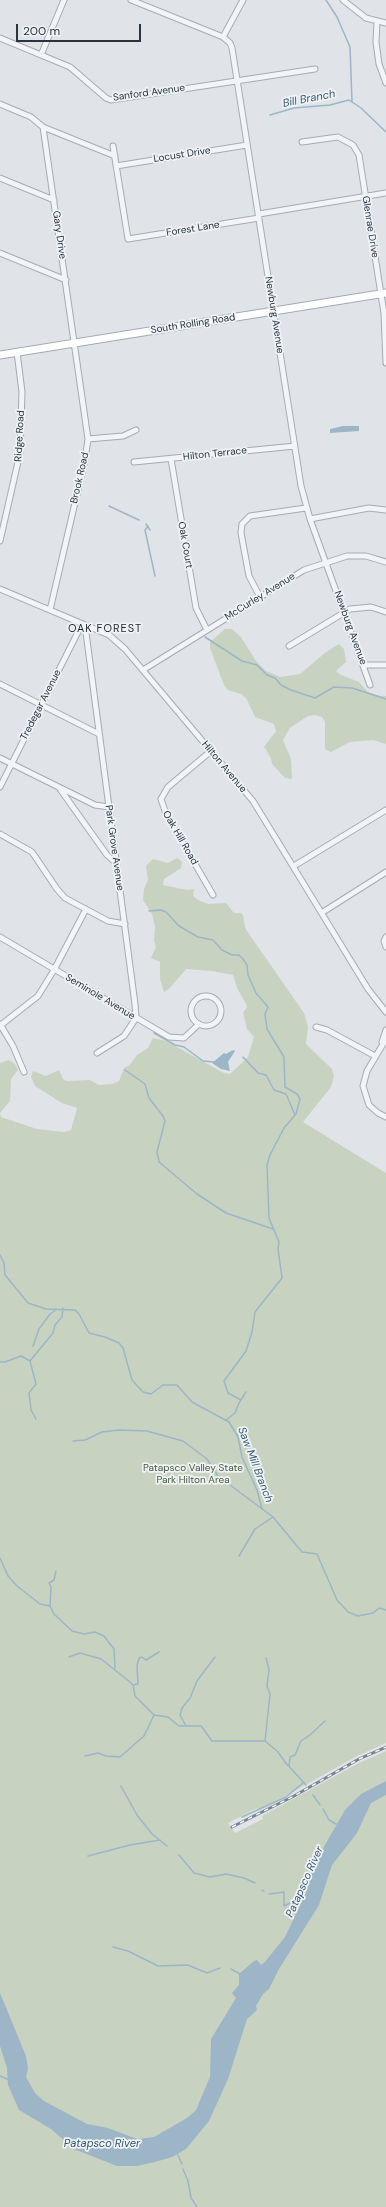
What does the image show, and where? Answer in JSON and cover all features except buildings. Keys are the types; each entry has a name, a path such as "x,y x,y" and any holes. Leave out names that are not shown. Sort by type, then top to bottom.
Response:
{"main road":[{"name":"South Rolling Road","path":"0,355 76,344 383,293"}],"street":[{"path":"41,55 64,0"},
{"path":"131,0 222,37 243,0"},
{"path":"343,0 359,14 386,23"},
{"path":"377,21 376,42 380,69 386,83"},
{"name":"Newburg Avenue","path":"222,37 230,43 232,48 273,311 306,508 370,685"},
{"name":"Sanford Avenue","path":"0,38 70,67 106,98 111,100 315,69"},
{"path":"0,104 31,117 43,127 115,156"},
{"name":"Gary Drive","path":"43,127 76,344"},
{"name":"Glenrae Drive","path":"302,142 338,137 353,145 359,155 365,197 383,293 386,363"},
{"name":"Locust Drive","path":"116,166 247,145"},
{"path":"113,146 116,166"},
{"name":"Forest Lane","path":"116,166 128,239 386,193"},
{"path":"0,178 54,200"},
{"path":"0,253 66,280"},
{"name":"Brook Road","path":"50,610 85,460 88,439 76,344"},
{"name":"Ridge Road","path":"0,541 20,453 22,392 17,352"},
{"path":"88,439 123,436 136,430"},
{"name":"Hilton Terrace","path":"134,462 295,446"},
{"name":"Oak Court","path":"171,459 196,608 207,630"},
{"path":"260,597 249,576 241,533 242,524 250,516 306,508"},
{"path":"310,519 369,508 386,510"},
{"name":"McCurley Avenue","path":"144,670 304,570 347,556 357,555 386,562"},
{"name":"Hilton Avenue","path":"0,589 115,638 144,670 253,801 323,912 368,989 386,1012"},
{"path":"289,646 344,612 364,607 386,612"},
{"name":"Tredegar Avenue","path":"0,787 84,624"},
{"name":"Park Grove Avenue","path":"84,624 125,924 136,1018"},
{"path":"363,665 386,665"},
{"path":"0,684 99,734"},
{"name":"Oak Hill Road","path":"211,751 168,787 161,799 166,814 213,895"},
{"path":"0,758 95,805 109,807"},
{"path":"59,788 107,855 116,863"},
{"path":"294,866 386,810"},
{"path":"0,834 32,852 60,894 108,920 125,924"},
{"path":"323,912 386,872"},
{"path":"24,1072 13,1046 1,1024 33,1001 54,970 86,909"},
{"name":"Seminole Avenue","path":"0,937 136,1018 175,1038 186,1037 199,1024 211,1025 219,1018 220,1006 212,997 202,997 192,1005 192,1017 199,1024"},
{"path":"386,937 384,941 386,947"},
{"path":"97,1053 120,1040 136,1018"},
{"path":"316,1027 327,1030 375,1056"},
{"path":"386,1030 381,1045 364,1079 364,1094 371,1108 386,1117"},
{"path":"381,1045 386,1039"}],"green space":[{"path":"225,629 232,629 241,637 256,661 266,671 280,677 300,674 326,652 339,644 344,649 346,662 336,671 341,675 359,682 368,692 380,696 386,696 386,744 373,740 350,742 331,752 325,749 325,722 322,717 315,715 308,716 290,728 283,740 291,759 292,779 285,778 272,764 271,758 264,747 276,731 274,724 255,717 246,698 241,694 228,690 224,685 210,648 210,642"},
{"name":"Patapsco Valley State Park Hilton Area","path":"177,858 182,862 181,868 164,879 163,885 187,890 194,889 193,896 198,900 208,904 226,903 234,913 241,913 243,915 245,928 304,1013 308,1027 306,1044 332,1069 334,1076 331,1087 303,1122 386,1173 386,1743 357,1756 258,1810 257,1808 228,1823 235,1833 263,1819 262,1816 359,1763 386,1751 386,2207 0,2207 0,1113 1,1117 37,1129 64,1132 71,1130 77,1108 62,1103 35,1086 31,1077 33,1071 46,1076 59,1070 63,1079 66,1081 90,1080 99,1085 112,1084 119,1081 124,1068 130,1065 137,1055 148,1048 153,1038 166,1041 224,1073 230,1074 248,1057 254,1037 247,1029 243,1013 247,1007 237,988 233,975 212,971 186,969 170,988 164,992 160,979 160,962 151,958 156,947 154,941 155,927 152,914 143,900 144,889 148,880 146,866 153,859 168,863"},
{"path":"9,1060 15,1064 18,1070 11,1079 10,1101 0,1113 0,1063"}],"water":[{"path":"343,426 359,426 359,431 330,433 330,429"},
{"path":"233,1050 235,1051 228,1062 230,1071 221,1069 212,1063 224,1053 226,1054"},
{"name":"Patapsco River","path":"386,1781 386,1795 371,1803 357,1833 332,1865 319,1905 279,1969 269,1989 263,1994 256,2006 257,2010 247,2019 228,2079 209,2121 186,2149 172,2157 155,2162 137,2166 117,2166 74,2149 51,2129 19,2110 8,2085 7,2068 0,2046 0,1993 26,2056 28,2069 26,2077 35,2093 44,2101 87,2124 108,2128 137,2139 154,2137 187,2118 196,2110 210,2077 211,2039 236,1998 232,1993 239,1985 239,1974 254,1961 257,1960 261,1965 264,1963 285,1937 306,1893 314,1864 345,1810 361,1794"}],"waterway":[{"path":"326,0 337,17 350,47 352,102"},
{"name":"Bill Branch","path":"270,115 294,108 330,105 349,100 361,108 386,132"},
{"path":"109,506 139,520"},
{"path":"146,524 150,530"},
{"path":"148,526 145,530 155,576"},
{"path":"205,637 242,661 257,665 267,675 275,678 281,685 291,690 315,698 334,687 352,688 386,699"},
{"path":"149,911 161,910 166,912 179,926 198,937 213,940 222,950 232,955 239,955 243,959 247,965 248,975 256,993 268,1007 265,1014 267,1029 284,1057 285,1087 297,1094 300,1099 296,1114 284,1128 270,1155 267,1165 269,1218 279,1242 278,1249 282,1278 255,1312 252,1332 246,1351 224,1381 228,1393 241,1400"},
{"path":"154,1033 175,1045 184,1047 203,1061 214,1062"},
{"path":"243,1057 258,1073 266,1075 274,1090 286,1094 295,1115"},
{"path":"125,1070 145,1084 149,1098 163,1116 165,1121 157,1152 159,1162 197,1194 226,1213 273,1229"},
{"name":"Saw Mill Branch","path":"0,1255 4,1263 5,1275 28,1303 46,1309 75,1310 79,1314 89,1333 105,1337 119,1343 123,1348 132,1380 143,1392 151,1394 163,1385 177,1385 192,1402 229,1422 238,1437 242,1457 257,1490 262,1509"},
{"path":"36,1419 31,1410 29,1393 36,1384 30,1361 53,1333 55,1325 62,1317 63,1308"},
{"path":"33,1346 39,1329 50,1314 56,1310"},
{"path":"0,1362 5,1362 21,1356 30,1361"},
{"path":"226,1420 235,1413 246,1392"},
{"path":"73,1441 85,1440 102,1432 119,1430 147,1431 183,1441 207,1459 218,1476 273,1517 302,1552 317,1554 337,1600 348,1612 358,1616 373,1613 379,1608 386,1610"},
{"path":"239,1556 255,1529 273,1517"},
{"path":"0,1558 8,1576 17,1586 40,1604 50,1606 54,1614 72,1631 84,1634 95,1632 104,1636 114,1649 115,1668"},
{"path":"50,1606 51,1587 49,1583 54,1580 56,1571"},
{"path":"133,1685 138,1684 137,1666 139,1658 142,1657 146,1660 159,1652"},
{"path":"69,1657 80,1653 101,1659 133,1685 135,1696 154,1715 168,1717 179,1726 201,1726 212,1741 265,1741 278,1752 306,1785"},
{"path":"186,1726 180,1715 182,1708 190,1698 197,1681 215,1657"},
{"path":"265,1741 270,1694 267,1686 269,1670 266,1658"},
{"path":"85,1756 98,1753 106,1756 120,1757 144,1736 154,1715"},
{"path":"289,1766 290,1757 295,1755 301,1741 325,1721"},
{"path":"242,1817 286,1797 304,1782"},
{"path":"121,1786 137,1815 152,1834 167,1846"},
{"path":"313,1795 320,1805"},
{"path":"323,1809 329,1820 336,1824"},
{"path":"88,1856 130,1845 160,1840"},
{"path":"179,1855 194,1873 210,1877 226,1874 244,1878 255,1883"},
{"path":"269,1894 284,1892 284,1906 296,1900 301,1906"},
{"path":"113,1947 128,1951 158,1966 188,1965 207,1973 220,1968"},
{"path":"231,1969 240,1974"},
{"path":"0,2076 9,2080"},
{"path":"177,2153 182,2164"},
{"path":"183,2169 188,2181 191,2198 197,2207"}],"railway":[{"path":"232,1827 294,1796 359,1759 386,1747"}],"district":[{"name":"OAK FOREST","path":"105,629"}]}
